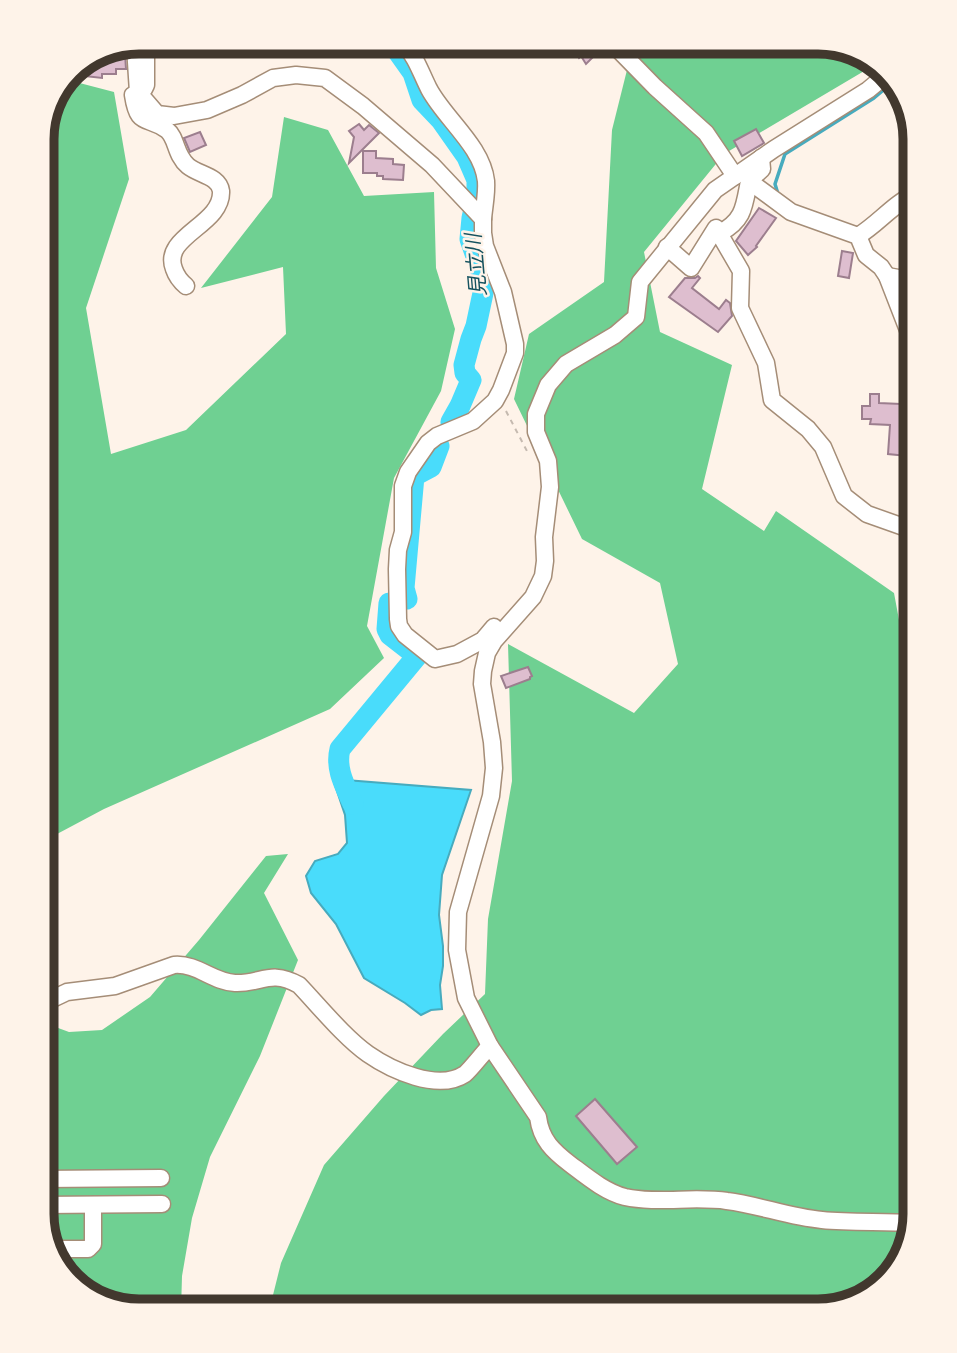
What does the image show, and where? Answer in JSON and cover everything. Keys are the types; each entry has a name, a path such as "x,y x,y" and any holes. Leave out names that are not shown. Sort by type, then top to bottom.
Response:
{"street":[{"path":"136,54 138,92 157,114 174,116 207,110 273,78 296,75 325,78 363,106 432,165 476,212 485,246 503,292 515,353 501,390 487,410 473,421 437,436 428,443 405,479 402,500 403,532 398,550 397,607 401,630 435,659 457,654 483,640 494,627 509,625"},
{"path":"147,54 146,85 144,89 133,94 139,115 146,122 167,130 178,154 187,165 212,178 220,188 220,200 212,214 177,245 172,255 173,268 186,286"},
{"path":"412,54 420,66 429,89 482,167 486,189 476,212"},
{"path":"623,54 706,133 742,178 791,212 858,236 866,256 881,267 887,276 903,317"},
{"path":"880,81 761,158 762,169 715,190 640,282 636,317 615,335 566,364 548,385 536,414 537,432 548,461 550,486 544,537 545,561 533,597 494,641 487,653 482,684 494,768 491,796 458,912 457,950 466,998 490,1046 538,1118 542,1136 547,1144 576,1168 612,1191 642,1199 699,1198 729,1201 821,1220 902,1223"},
{"path":"667,247 691,268 718,230 731,227 738,220 743,209 742,178"},
{"path":"858,236 903,201"},
{"path":"704,204 741,271 740,308 766,363 772,400 808,429 823,447 844,496 867,514 903,527"},
{"path":"887,276 903,279"},
{"path":"54,998 66,992 103,989 174,965 187,965 225,982 244,983 271,977 292,981 368,1054 398,1070 426,1079 451,1080 465,1073 490,1046"},
{"path":"54,1179 161,1178"},
{"path":"54,1205 162,1204"},
{"path":"62,1249 88,1248 93,1244 93,1205"}],"path":[{"path":"501,390 504,408 529,453"}],"green space":[{"path":"631,54 823,54 845,59 866,70 724,154 644,252 660,332 732,365 702,489 764,531 776,511 894,593 903,636 903,1214 900,1236 885,1266 870,1281 850,1292 829,1298 272,1299 281,1263 324,1165 384,1096 485,994 488,919 512,781 508,644 634,713 678,664 660,583 582,539 514,399 529,334 604,282 612,130"},
{"path":"76,82 114,92 129,179 86,308 111,454 186,430 286,334 283,267 201,288 272,197 284,117 328,130 364,196 434,192 436,268 455,329 441,391 394,478 367,626 384,658 330,709 104,809 54,836 54,134 63,102"},
{"path":"288,854 264,893 298,960 260,1056 210,1157 192,1218 182,1276 181,1299 134,1299 112,1294 92,1284 75,1270 57,1236 54,1214 54,1026 69,1032 102,1030 150,997 266,856"}],"water":[{"path":"333,779 471,790 442,875 439,915 443,946 440,985 442,1009 421,1015 364,978 336,924 311,893 306,876 315,861 338,854 347,843 345,815"}],"building":[{"path":"576,54 594,56 586,64 581,56 579,58"},
{"path":"125,56 126,69 116,69 116,74 102,74 102,78 82,76 107,61"},
{"path":"359,124 364,130 369,125 379,133 349,163 354,137 349,131"},
{"path":"756,129 764,143 742,156 734,141"},
{"path":"200,132 206,145 190,152 184,138"},
{"path":"363,151 376,151 376,158 393,159 393,164 404,165 403,180 383,179 383,176 377,176 377,173 363,173"},
{"path":"759,208 776,218 757,247 748,255 736,241"},
{"path":"842,251 853,253 849,278 838,276"},
{"path":"685,278 700,278 692,288 719,309 726,300 730,303 732,316 718,332 669,297"},
{"path":"870,394 879,394 879,403 901,404 903,399 903,456 888,454 890,425 870,424 871,419 862,419 862,406 870,406"},
{"path":"528,667 532,676 530,679 506,688 501,676"},
{"path":"595,1099 637,1147 617,1164 576,1116"}],"waterway":[{"name":"見立川","path":"400,54 413,73 422,100 441,120 467,157 477,180 470,239 481,271 483,293 464,365 465,373 471,380 451,422"},
{"path":"778,194 775,184 785,154 885,88"},
{"name":"見立川","path":"407,599 404,588 414,476 431,467 439,446"},
{"name":"見立川","path":"353,804 340,770 340,749 417,656 390,635 387,629 389,603"}]}
